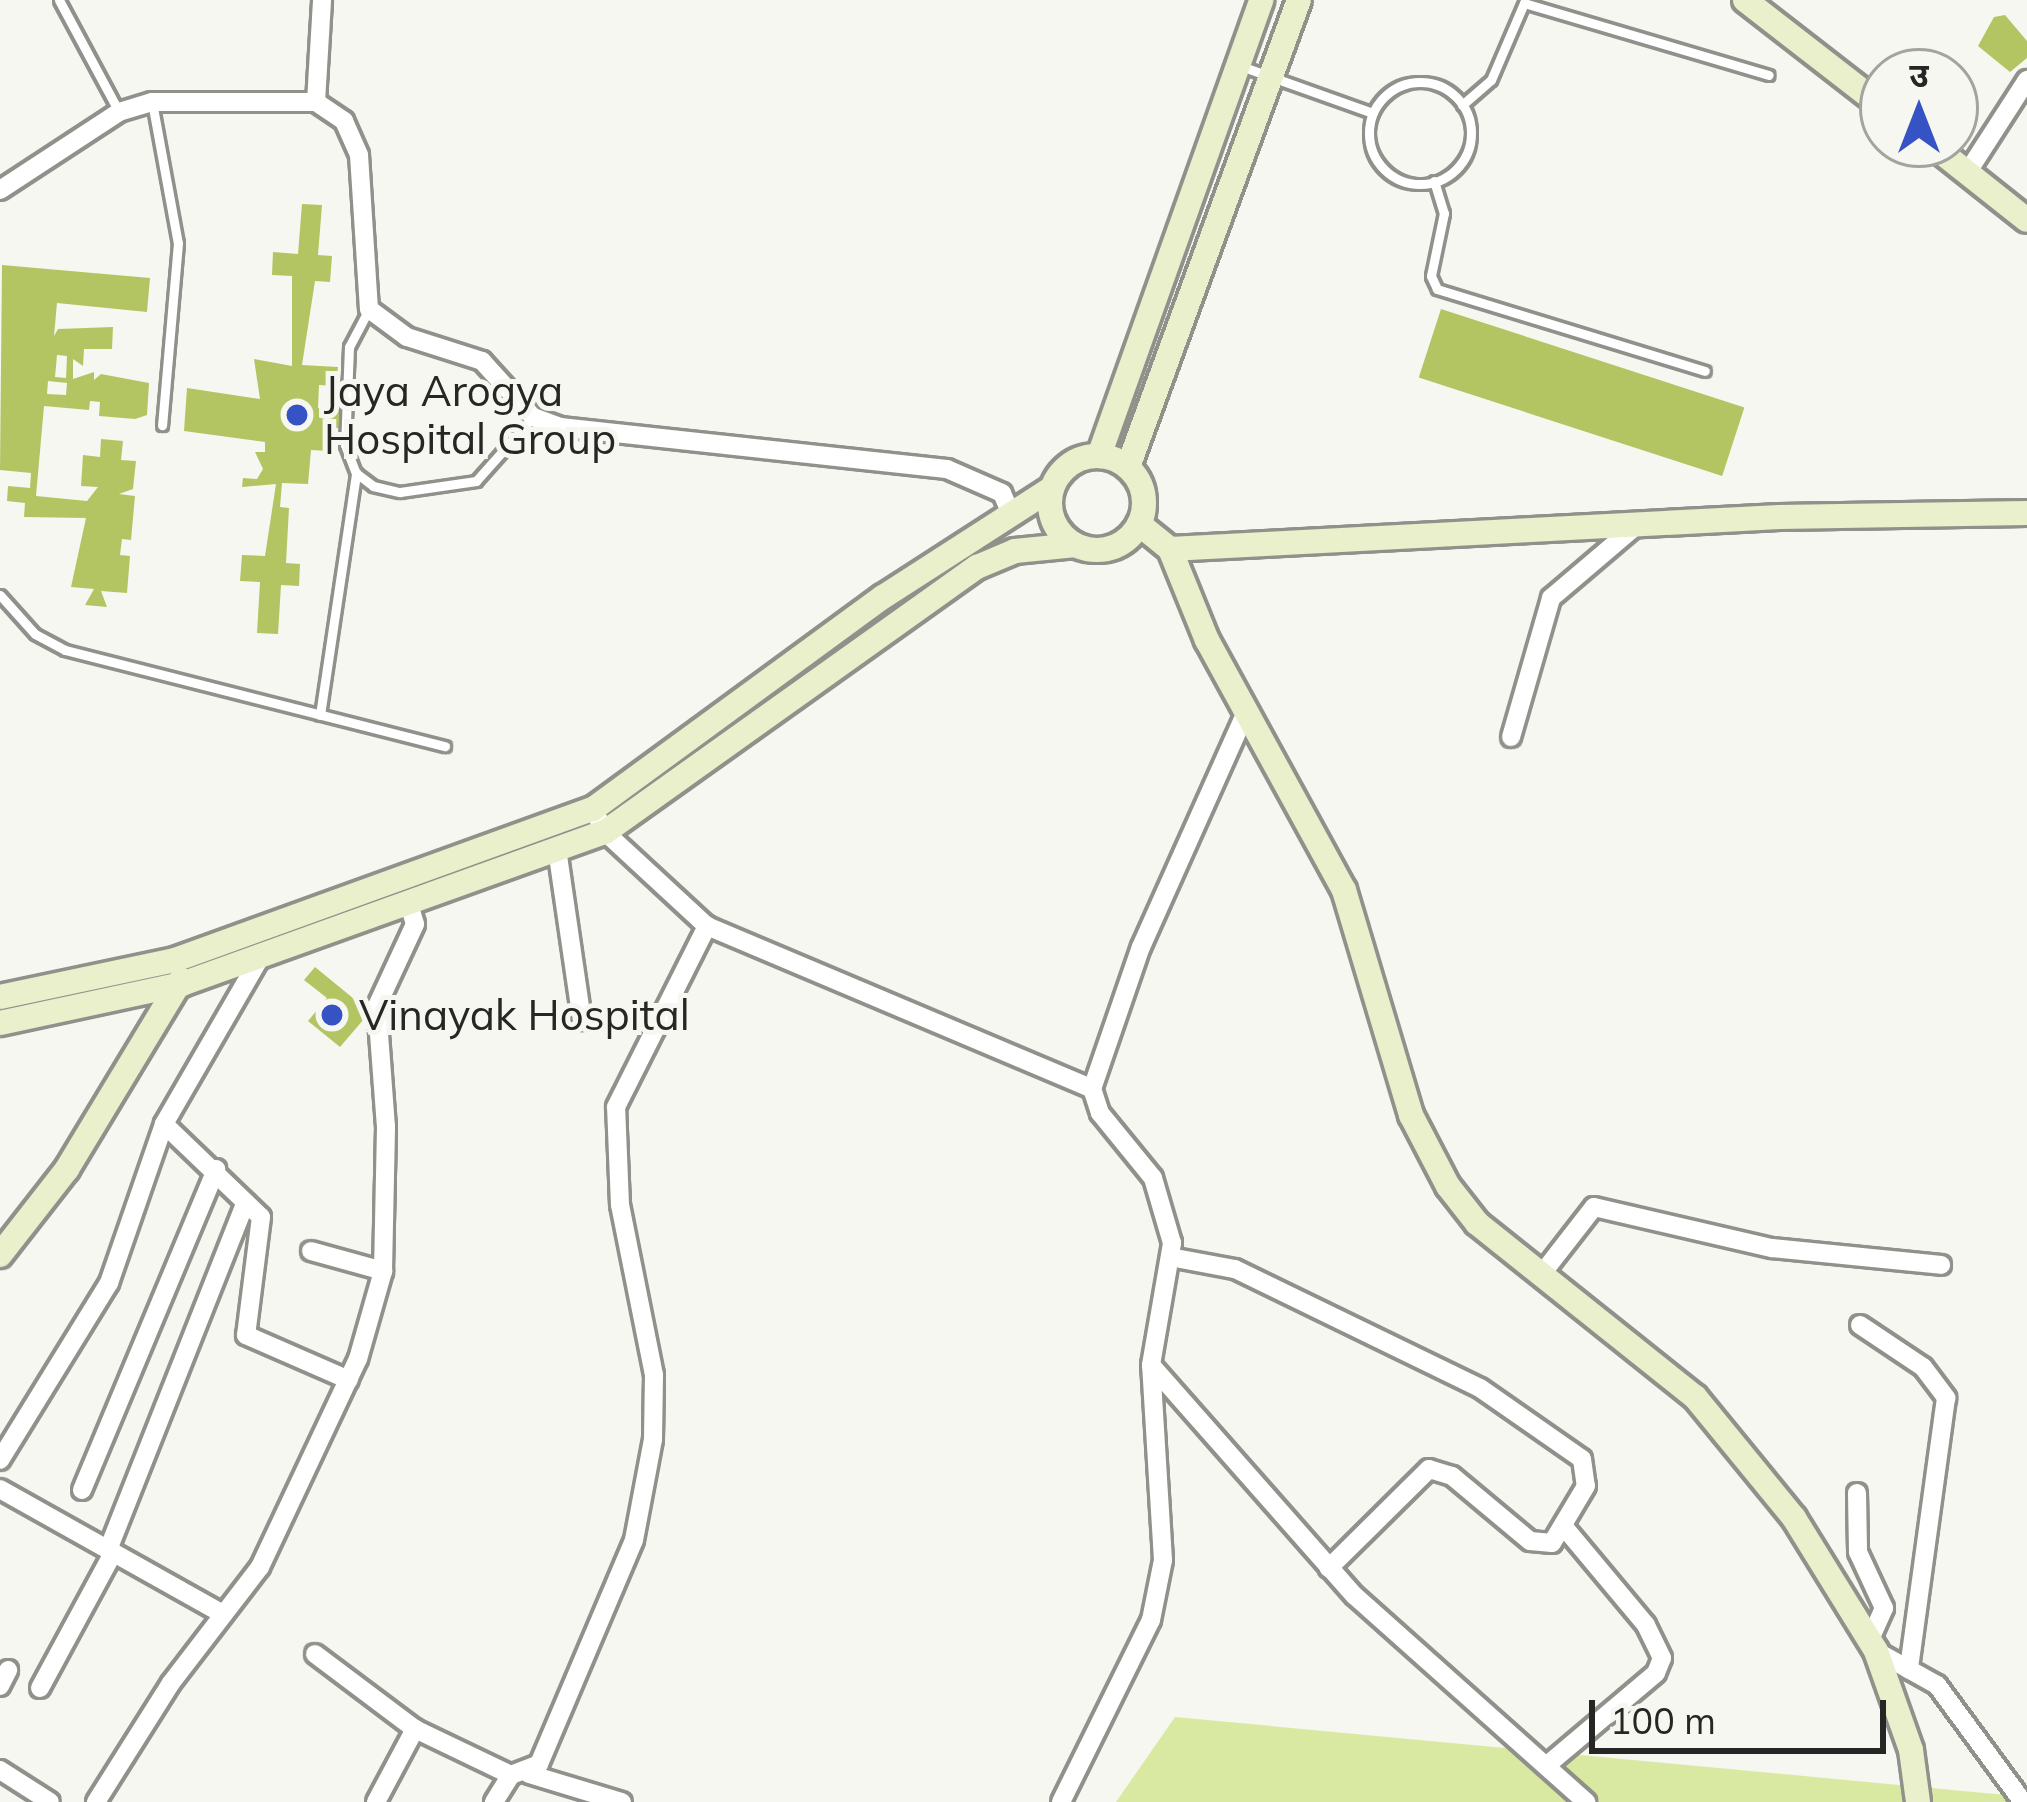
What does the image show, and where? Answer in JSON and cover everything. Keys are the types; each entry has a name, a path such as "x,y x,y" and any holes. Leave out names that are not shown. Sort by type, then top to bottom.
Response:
{"main road":[{"path":"1099,456 1261,0"},
{"path":"1128,467 1299,0"},
{"path":"1745,0 1859,88"},
{"path":"1961,168 2027,220"},
{"path":"0,997 179,972 261,956 557,849 977,567 1015,551 1076,545 1112,548 1139,524 1143,493 1128,467 1099,456 1070,464 1052,488 883,597 599,820 179,972 0,1023"},
{"path":"1052,488 1052,518 1076,545"},
{"path":"1170,549 1638,524 2027,513"},
{"path":"1139,524 1170,549 1245,714 1344,890 1420,1133 1477,1223 1695,1397 1794,1518 1873,1645 1911,1750 1918,1802"},
{"path":"0,1256 67,1169 179,972"}],"street":[{"path":"316,102 322,0"},
{"path":"1966,172 2027,80"},
{"path":"0,190 119,112 152,102 316,102 344,122 359,154 369,309 407,337 482,361 533,417 560,427 947,469 1001,493 1012,516"},
{"path":"1511,736 1551,598 1638,524"},
{"path":"1061,1802 1161,1591 1151,1365 1170,1257 1167,1210 1153,1178 1100,1113 1092,1090 1141,947 1245,714"},
{"path":"599,820 707,926 1092,1090"},
{"path":"557,849 582,1020"},
{"path":"96,1802 260,1567 349,1380 383,1271 386,1127 375,1034 377,1006 416,923 409,904"},
{"path":"494,1802 520,1774 641,1512 654,1375 611,1134 616,1107 707,926"},
{"path":"0,1460 109,1282 164,1124 261,956"},
{"path":"164,1124 216,1169 264,1226 246,1335 349,1380"},
{"path":"82,1490 216,1169"},
{"path":"40,1688 111,1551 246,1202"},
{"path":"1541,1275 1594,1207 1772,1248 1941,1264"},
{"path":"311,1252 383,1271"},
{"path":"1170,1257 1252,1277 1480,1388 1574,1447 1586,1486 1552,1543 1530,1541 1452,1476 1429,1468 1329,1568"},
{"path":"1860,1325 1923,1366 1946,1398 1909,1669"},
{"path":"1151,1365 1329,1568 1586,1802"},
{"path":"0,1490 224,1615"},
{"path":"1858,1493 1858,1552 1884,1608 1873,1645 1955,1704 2024,1802"},
{"path":"1546,1766 1656,1673 1662,1658 1646,1625 1564,1527"},
{"path":"315,1654 416,1729 520,1774 622,1802"},
{"path":"376,1802 416,1729"},
{"path":"0,1770 50,1802"}],"lane":[{"path":"59,0 119,112"},
{"path":"1462,105 1491,80 1524,3 1769,75"},
{"path":"1238,65 1373,112"},
{"path":"1408,84 1438,86 1462,105 1471,138 1466,155 1434,182 1407,182 1378,163 1370,147 1373,112 1408,84"},
{"path":"152,102 178,243 162,425"},
{"path":"1434,182 1444,213 1431,275 1437,289 1705,371"},
{"path":"320,715 356,473 345,445 350,347 369,309"},
{"path":"356,473 400,492 476,481 533,417"},
{"path":"0,595 35,634 65,650 445,746"}],"green space":[{"path":"1175,1717 2027,1797 2027,1802 1116,1802"}],"building":[{"path":"2005,15 2027,41 2027,58 2010,72 1978,46 1994,17"},
{"path":"302,204 322,205 318,255 332,256 330,282 315,281 302,365 338,367 336,386 319,385 318,408 340,409 341,428 331,428 329,451 311,450 308,484 282,483 280,507 289,508 286,563 300,564 299,586 281,585 278,634 257,633 260,582 240,581 242,555 265,556 276,484 242,487 243,478 257,479 263,469 255,452 265,452 265,442 184,431 187,388 260,399 254,359 292,366 292,276 272,275 273,252 298,254"},
{"path":"2,265 150,278 147,312 57,303 54,336 58,329 113,327 112,349 84,349 83,366 73,359 73,379 94,372 94,380 101,374 149,383 147,415 135,419 99,416 100,402 90,401 89,410 44,406 36,496 87,501 98,487 81,486 83,455 100,457 101,439 123,441 121,460 136,461 133,489 119,494 135,496 131,540 122,539 120,555 130,556 127,593 101,591 107,607 85,605 94,589 71,587 86,518 24,517 25,503 7,501 8,486 30,488 31,473 0,470","holes":["57,355 67,356 66,378 55,377","48,381 67,383 66,395 47,394"]},
{"path":"1441,309 1744,408 1722,476 1419,377"},
{"path":"315,967 370,1012 340,1047 308,1021 327,998 304,980"}],"place":[{"name":"Jaya Arogya Hospital Group","path":"297,415"},
{"name":"Vinayak Hospital","path":"332,1015"}]}
